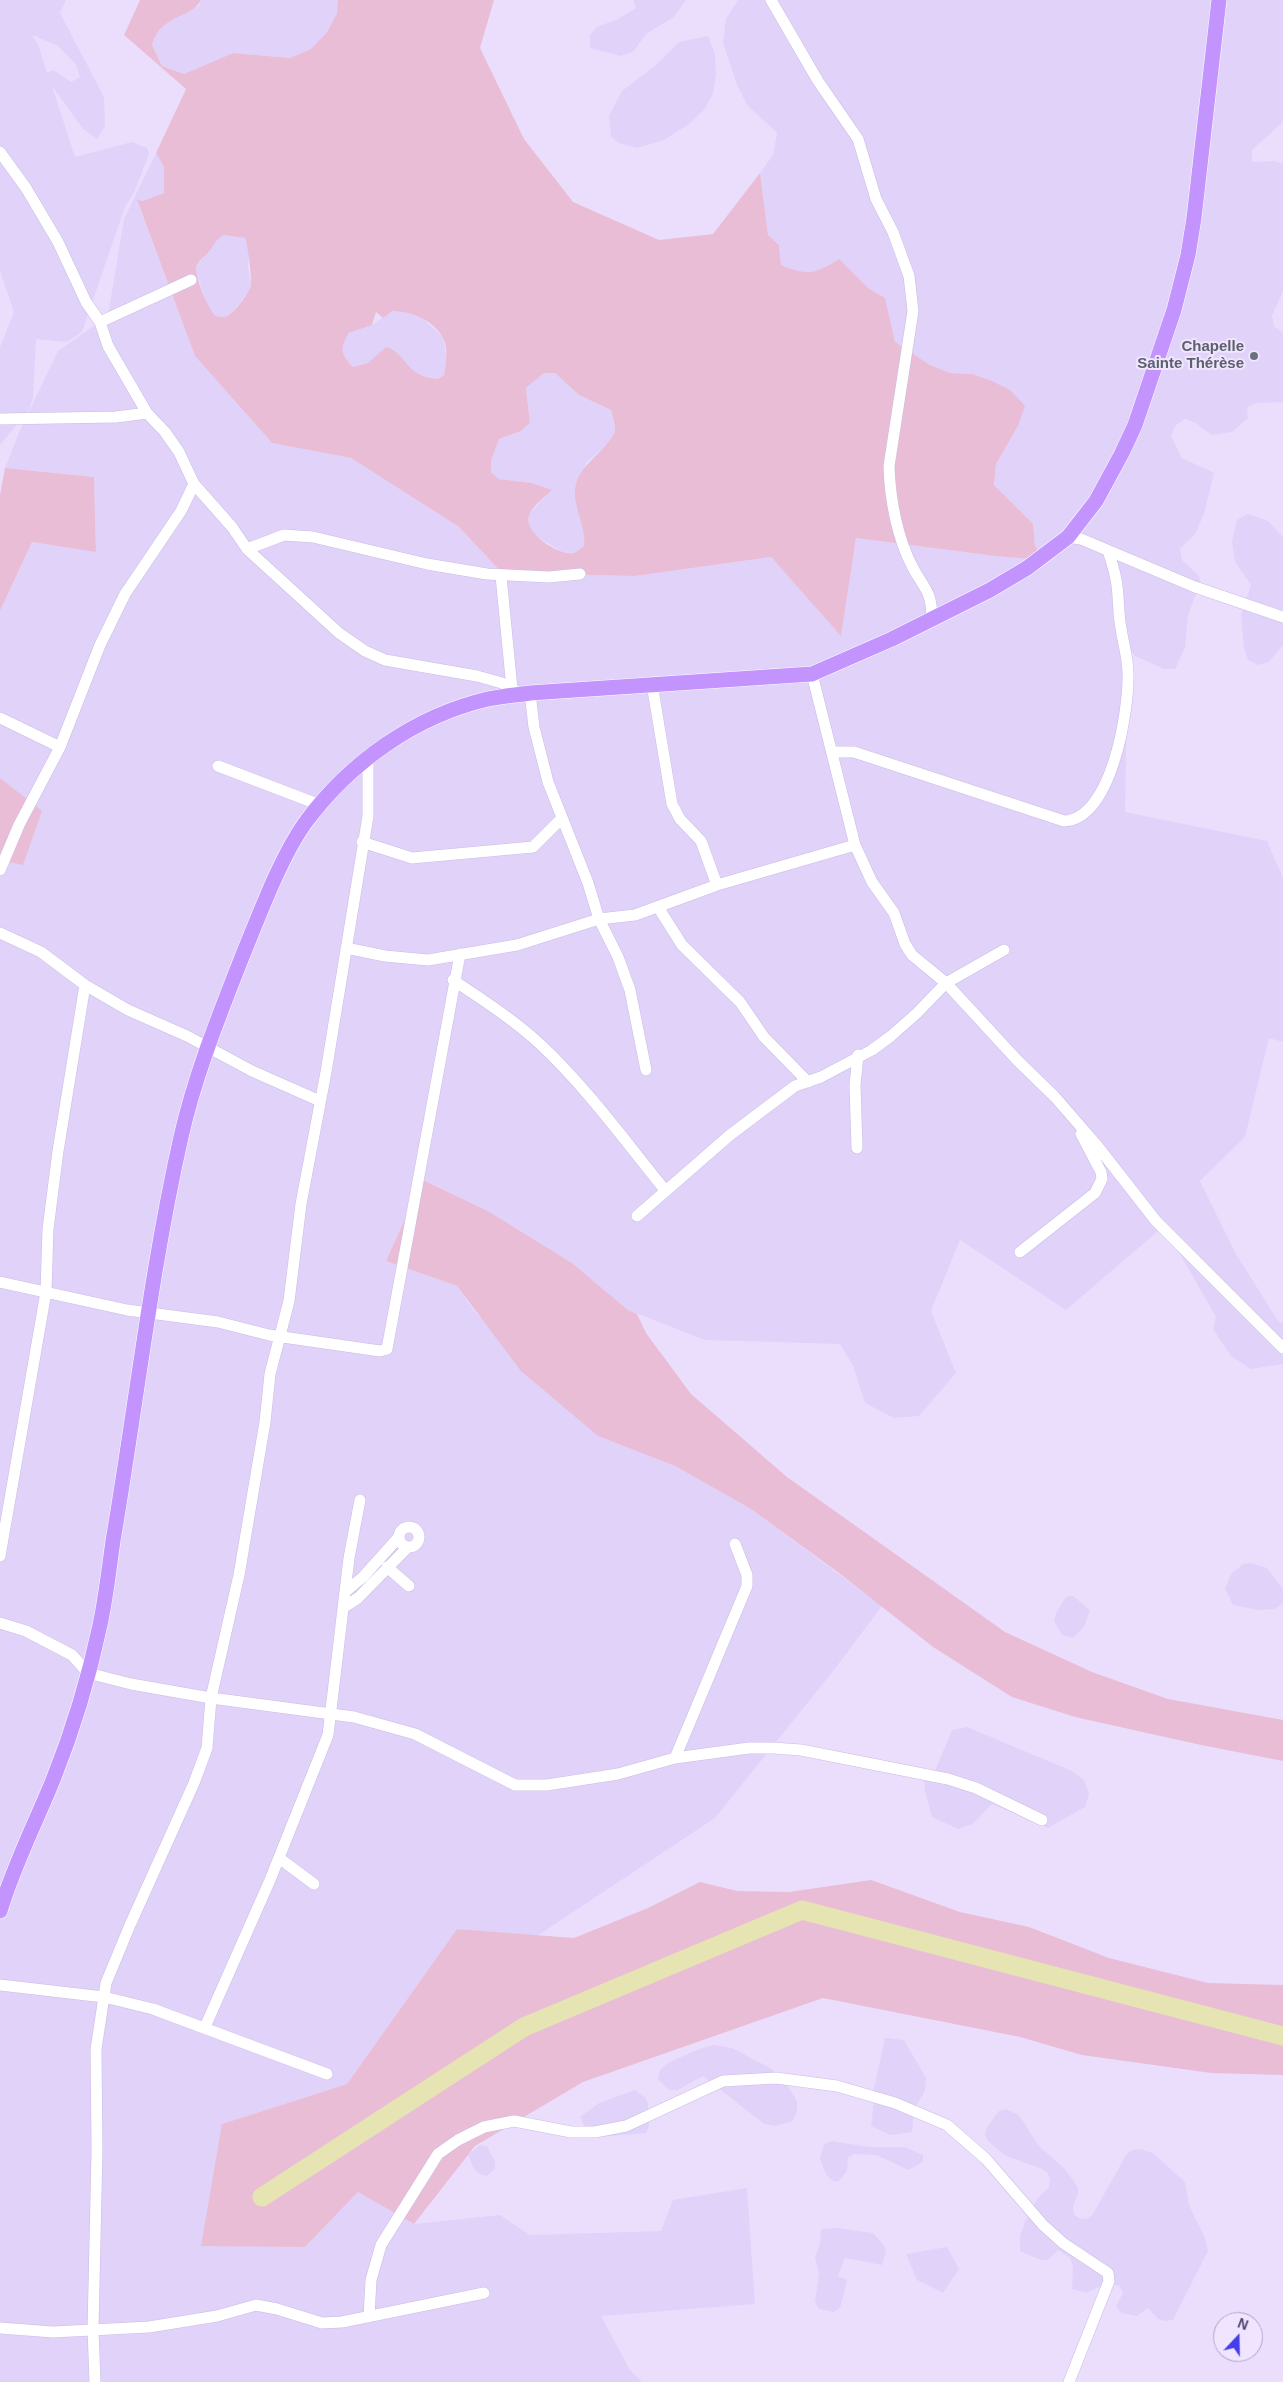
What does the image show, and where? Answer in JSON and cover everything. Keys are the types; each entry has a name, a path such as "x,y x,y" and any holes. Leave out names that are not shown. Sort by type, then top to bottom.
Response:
{"main road":[{"path":"0,1911 31,1827 53,1780 79,1706 100,1623 126,1467 147,1313 181,1136 195,1082 272,887 304,825 320,805 368,757 394,737 432,719 489,699 521,692 652,684 724,682 812,674 892,639 932,617 1010,580 1068,536 1096,501 1122,453 1135,425 1174,310 1188,255 1220,0"}],"street":[{"path":"771,0 818,80 858,139 876,199 893,232 909,276 913,311 889,466 890,486 898,525 913,567 929,590 932,600 932,617"},
{"path":"0,152 26,188 58,242 86,302 100,322 108,346 147,413 166,432 179,452 194,484 232,527 246,549 339,633 365,651 385,660 477,676 502,683 521,692"},
{"path":"100,322 191,280"},
{"path":"0,419 116,417 147,413"},
{"path":"0,870 19,825 60,747 100,645 125,594 181,510 194,484"},
{"path":"246,549 284,535 313,538 427,564 501,576 580,574"},
{"path":"1068,536 1226,599 1283,617"},
{"path":"832,752 854,752 1064,821 1073,821 1081,816 1107,782 1122,728 1128,675 1120,626 1117,585 1109,553"},
{"path":"501,576 521,692 534,727 548,782 588,883 598,919 618,957 630,990 646,1070"},
{"path":"812,674 843,804 855,845 872,882 894,913 905,944 912,955 946,983 1071,1115 1156,1221 1283,1348"},
{"path":"652,684 672,804 680,819 701,841 717,885"},
{"path":"0,718 60,747"},
{"path":"95,2382 93,2329 97,2151 96,2049 106,1983 194,1783 207,1748 211,1698 239,1575 265,1422 270,1374 288,1301 301,1204 368,816 368,757"},
{"path":"218,766 320,805"},
{"path":"362,842 412,858 533,847 562,818"},
{"path":"346,948 385,956 428,960 517,945 598,919 635,915 717,885 855,845"},
{"path":"658,907 682,945 740,1002 764,1037 808,1082"},
{"path":"0,933 41,952 85,985 128,1010 208,1046 252,1071 320,1101"},
{"path":"637,1216 665,1190 795,1086 821,1077 858,1055 872,1050 891,1036 946,983 1004,950"},
{"path":"0,1282 147,1313 218,1322 269,1335 280,1335 380,1351 387,1349 460,954"},
{"path":"454,980 507,1017 540,1044 583,1091 665,1190"},
{"path":"0,1556 31,1369 46,1292 48,1229 58,1151 85,985"},
{"path":"857,1148 855,1085 858,1055"},
{"path":"1020,1252 1095,1193 1102,1179 1101,1172 1071,1115"},
{"path":"205,2027 279,1858 328,1736 349,1558 360,1500"},
{"path":"344,1607 358,1598 408,1547 415,1545 418,1533 413,1528 406,1527 400,1531 398,1538 363,1577 346,1591"},
{"path":"398,1538 402,1545 408,1547"},
{"path":"675,1758 747,1586 747,1575 734,1544"},
{"path":"387,1567 409,1586"},
{"path":"0,1623 26,1631 72,1655 88,1673 131,1684 211,1698 354,1717 415,1734 514,1785 547,1785 618,1774 675,1758 749,1748 801,1750 948,1778 976,1788 1042,1820"},
{"path":"279,1858 314,1884"},
{"path":"0,1985 104,1997 153,2009 327,2074"},
{"path":"369,2317 371,2280 381,2245 438,2154 458,2140 484,2127 514,2120 571,2132 594,2132 626,2126 723,2081 776,2078 837,2086 894,2103 947,2125 986,2159 1043,2225 1063,2243 1108,2273 1109,2281 1069,2382"},
{"path":"0,2328 53,2332 167,2326 256,2306 277,2309 322,2323 342,2322 484,2293"}],"shaded area":[{"path":"0,0 66,0 60,13 104,97 105,126 97,139 83,129 52,86 75,157 132,142 147,148 149,154 134,193 125,207 82,332 67,342 36,339 33,398 29,410 0,445 0,347 14,312 0,271","holes":["32,35 58,46 76,65 80,77 71,82 53,70 47,73 38,44"]},
{"path":"140,0 201,0 191,11 162,27 152,45 162,66 184,74 233,53 290,58 311,49 327,32 337,13 338,0 494,0 480,48 524,139 573,202 659,240 713,234 760,173 768,235 779,245 781,265 798,271 811,272 839,259 868,288 885,298 895,342 930,365 950,373 972,374 1010,390 1025,406 1018,426 996,464 994,485 1033,524 1035,546 1045,560 995,556 856,538 841,636 771,557 635,576 502,573 459,527 351,458 272,443 195,356 137,200 143,201 164,193 164,167 156,153 186,89 124,35","holes":["223,235 245,238 250,262 251,281 250,288 239,305 225,317 215,316 202,291 196,270 199,262","392,311 399,311 414,315 433,325 442,336 446,345 444,375 438,379 421,375 414,371 399,355 386,347 368,363 353,367 343,351 344,343 349,333 372,325 376,312 383,318","544,373 555,373 579,395 611,410 615,427 613,435 610,441 586,467 577,481 575,497 583,530 584,546 574,553 559,551 551,547 536,535 528,520 532,510 552,490 532,483 499,479 491,472 491,461 499,439 521,431 530,423 526,388"]},
{"path":"201,0 338,0 339,2 337,13 327,32 312,49 290,58 233,53 184,74 162,66 152,45 155,35 170,19 199,6"},
{"path":"633,0 686,0 674,17 646,34 633,52 621,56 590,48 590,35 597,27 618,19 636,8"},
{"path":"738,0 1283,0 1283,122 1252,150 1252,162 1275,161 1283,164 1283,291 1272,316 1274,326 1283,333 1283,402 1257,403 1247,407 1248,418 1232,432 1212,435 1195,423 1185,419 1175,426 1171,436 1182,458 1214,473 1204,514 1195,534 1180,549 1182,560 1199,576 1201,587 1195,596 1188,616 1185,648 1175,669 1164,669 1135,656 1128,648 1125,812 1267,841 1283,878 1283,1042 1269,1038 1245,1137 1200,1181 1236,1254 1278,1321 1283,1323 1283,1364 1251,1369 1231,1356 1213,1329 1216,1317 1164,1226 1066,1310 960,1240 931,1311 956,1373 919,1416 894,1418 865,1403 853,1366 840,1344 705,1340 628,1310 572,1263 488,1211 424,1180 386,1261 457,1286 474,1311 598,1436 675,1466 751,1509 882,1606 834,1670 715,1818 537,1936 457,1929 347,2084 222,2124 305,2247 358,2192 414,2224 500,2215 530,2235 661,2231 673,2200 747,2188 755,2304 601,2316 630,2370 642,2382 0,2382 0,860 15,792 0,778 0,611 32,542 96,551 94,477 5,468 20,430 58,351 108,316 124,219 156,153 164,167 164,193 143,201 137,201 195,356 272,443 351,458 459,527 502,573 635,576 771,557 841,635 856,538 995,556 1044,559 1035,546 1033,524 994,485 996,464 1018,426 972,374 950,373 930,365 894,342 885,298 868,288 839,259 821,270 800,273 781,265 779,245 768,235 760,173 773,155 777,133 747,105 737,85 723,43 726,19"},
{"path":"708,36 715,54 716,74 713,94 704,110 689,124 664,140 637,148 618,143 611,136 609,116 622,91 656,65 679,42"},
{"path":"222,235 245,238 249,253 248,268 251,283 249,291 230,315 223,317 215,316 209,309 196,272 198,263 209,253 216,239"},
{"path":"392,311 400,311 421,317 443,337 447,360 444,375 438,379 423,377 416,373 393,349 368,363 353,367 342,355 341,347 349,333 372,325"},
{"path":"544,373 555,373 579,395 611,410 615,430 611,441 586,463 576,505 585,535 584,546 574,553 563,552 533,535 529,525 529,514 552,490 532,483 499,479 491,472 491,461 499,439 521,431 530,423 526,388"},
{"path":"5,468 94,477 96,552 32,542 0,611 0,495"},
{"path":"1248,514 1268,521 1283,537 1283,645 1269,662 1258,665 1248,660 1244,648 1241,615 1251,585 1235,562 1232,541 1237,520"},
{"path":"0,778 42,811 23,865 0,860"},
{"path":"423,1180 488,1211 572,1263 628,1310 637,1314 646,1333 691,1394 787,1477 1005,1632 1092,1672 1168,1699 1283,1720 1283,1761 1075,1717 1012,1697 933,1647 839,1573 751,1509 675,1466 598,1436 521,1371 457,1286 386,1261"},
{"path":"1251,1563 1267,1568 1283,1589 1283,1603 1275,1609 1258,1610 1233,1605 1225,1589 1231,1574 1243,1564"},
{"path":"1073,1596 1090,1610 1084,1627 1073,1638 1062,1635 1054,1621 1056,1613 1066,1597"},
{"path":"967,1727 1072,1771 1084,1780 1089,1794 1085,1807 1048,1828 992,1804 973,1824 958,1829 932,1817 925,1791 924,1776 934,1773 952,1730"},
{"path":"871,1880 960,1912 1029,1927 1109,1958 1208,1983 1283,1985 1283,2075 1211,2073 1082,2055 1020,2037 823,1998 583,2082 475,2146 414,2224 358,2192 305,2247 201,2246 222,2124 347,2084 457,1929 574,1938 648,1908 700,1882 737,1891 789,1892"},
{"path":"885,2038 904,2040 926,2078 925,2091 914,2109 912,2132 890,2135 871,2126 873,2093"},
{"path":"713,2045 732,2048 770,2068 786,2083 797,2101 797,2111 793,2121 775,2126 764,2124 703,2076 678,2090 669,2090 658,2079 660,2070 668,2063"},
{"path":"635,2090 646,2098 648,2105 649,2126 646,2133 590,2138 580,2117 599,2103"},
{"path":"1006,2109 1019,2115 1038,2145 1065,2169 1078,2187 1078,2194 1073,2207 1074,2214 1079,2218 1087,2219 1093,2214 1126,2155 1132,2150 1140,2149 1153,2153 1185,2182 1189,2205 1205,2238 1208,2251 1173,2320 1165,2321 1158,2319 1148,2308 1137,2316 1121,2313 1116,2306 1123,2293 1120,2286 1106,2284 1086,2293 1072,2289 1073,2266 1070,2258 1058,2250 1048,2260 1041,2260 1020,2251 1020,2235 1026,2220 1038,2198 1049,2187 1050,2179 1047,2172 1006,2156 988,2141 985,2134 987,2127 999,2111"},
{"path":"831,2141 869,2147 905,2147 923,2155 923,2162 908,2170 877,2155 854,2154 848,2158 847,2171 838,2182 831,2180 826,2174 820,2159 824,2144"},
{"path":"480,2145 487,2146 495,2162 495,2169 487,2176 480,2174 474,2169 468,2155"},
{"path":"837,2228 873,2233 884,2245 886,2251 882,2265 845,2258 838,2276 847,2280 845,2290 840,2308 834,2312 819,2309 815,2302 819,2273 815,2258 820,2243 821,2229"},
{"path":"947,2247 959,2269 943,2293 917,2280 906,2254"}],"waterway":[{"path":"262,2197 524,2027 802,1910 1283,2036"}],"place":[{"name":"Chapelle Sainte Thérèse","path":"1254,356"}]}
